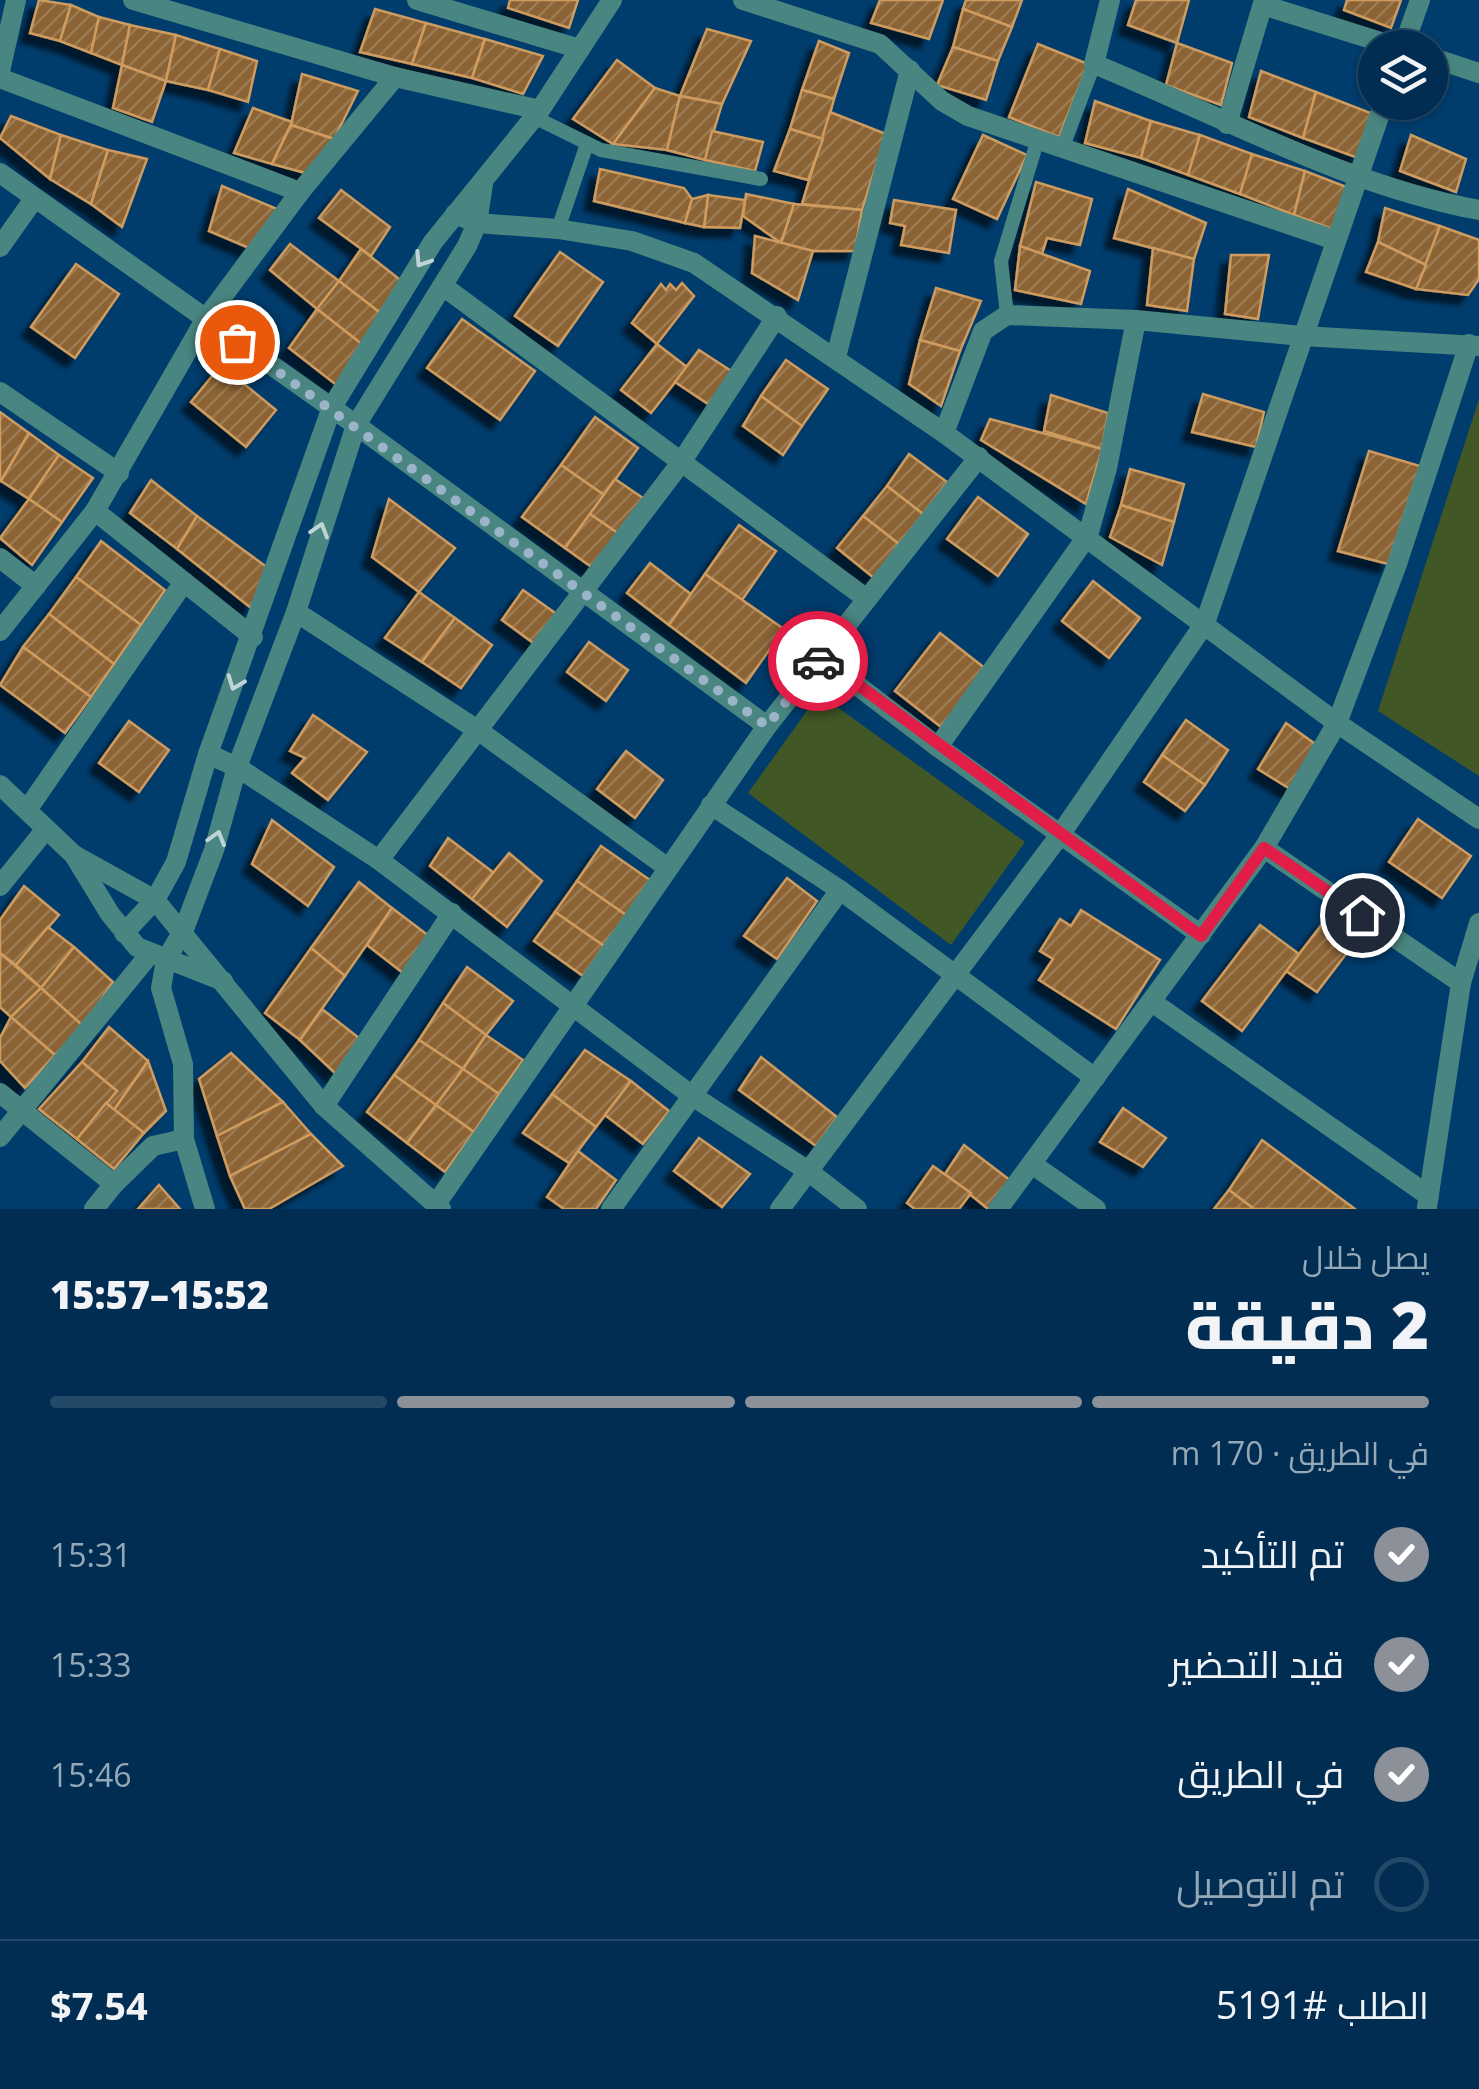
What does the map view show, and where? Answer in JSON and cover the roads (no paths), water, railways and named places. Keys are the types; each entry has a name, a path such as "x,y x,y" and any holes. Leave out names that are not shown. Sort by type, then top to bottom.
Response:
{"street":[{"path":"16,0 0,74 300,192"},
{"path":"133,0 537,114"},
{"path":"417,0 580,50"},
{"path":"124,933 156,900 176,862 208,754 332,408 414,271 537,114 612,0"},
{"path":"743,0 880,44 955,108 1036,142 1335,240"},
{"path":"1110,0 1094,64 1228,124 1414,196 1479,210"},
{"path":"1409,30 1420,0"},
{"path":"1228,124 1263,2 1358,33"},
{"path":"1448,63 1479,74"},
{"path":"836,356 910,70"},
{"path":"0,631 95,511 206,320 300,192 395,77"},
{"path":"780,1209 1060,834 1205,623 1378,120"},
{"path":"0,173 356,425 767,726"},
{"path":"0,1137 18,1110 184,929 214,850 237,767 296,612 356,425 444,286 477,223 483,184"},
{"path":"0,247 34,199"},
{"path":"455,214 477,223 558,229 658,249 694,264 777,316 980,457 1338,723 1479,819"},
{"path":"444,286 866,599"},
{"path":"944,433 983,331 1008,315 1136,320 1302,336 1474,345 1338,723 1264,848 998,1209"},
{"path":"379,860 680,464 777,316"},
{"path":"938,747 1088,535 1107,468 1136,320"},
{"path":"0,392 119,472"},
{"path":"0,785 74,855 156,900 184,929 324,1106 439,1206 572,1006 767,726 980,457"},
{"path":"95,511 252,637"},
{"path":"0,558 36,586"},
{"path":"27,810 184,582"},
{"path":"296,612 479,731 668,868"},
{"path":"820,657 1201,936"},
{"path":"208,754 237,767 379,860 691,1095 808,1171 857,1209"},
{"path":"711,804 840,890 1095,1078"},
{"path":"0,886 46,829"},
{"path":"1264,848 1461,983"},
{"path":"74,855 124,933 158,957 223,981"},
{"path":"611,1209 840,890"},
{"path":"324,1106 452,913"},
{"path":"1152,1002 1428,1202 1461,983 1479,922"},
{"path":"158,957 161,988 183,1064 184,1138 204,1209"},
{"path":"0,1093 114,1184"},
{"path":"94,1209 153,1146 184,1138"},
{"path":"1032,1164 1096,1209"}],"lane":[{"path":"1062,149 1094,64"},
{"path":"537,114 587,144 652,162 760,179"},
{"path":"1008,315 1001,261 1036,142"},
{"path":"558,229 587,144"}]}
